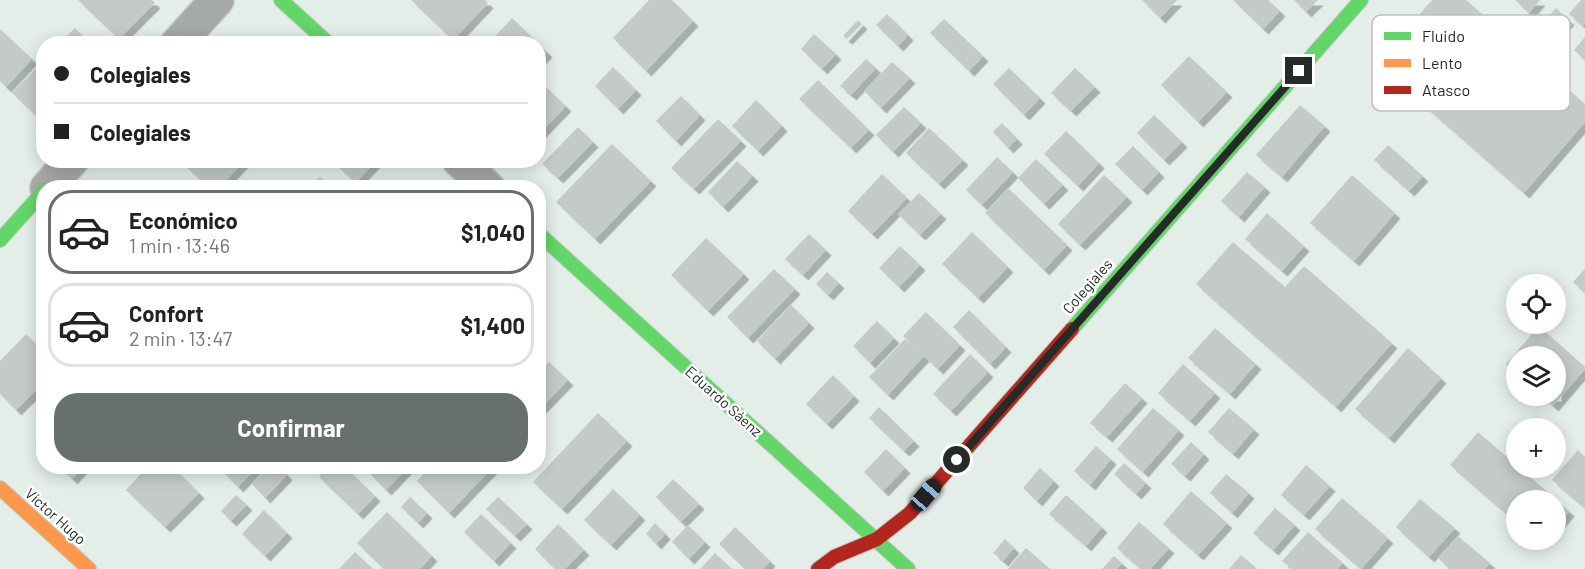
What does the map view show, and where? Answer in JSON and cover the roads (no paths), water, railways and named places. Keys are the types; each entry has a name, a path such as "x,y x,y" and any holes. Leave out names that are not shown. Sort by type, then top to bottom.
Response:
{"street":[{"path":"184,36 217,0"},
{"path":"281,0 320,36"},
{"name":"Colegiales","path":"818,569 834,557 877,539 910,513 1361,0"},
{"path":"54,180 65,168"},
{"path":"467,168 480,180"},
{"path":"0,240 36,201"},
{"name":"Eduardo Sáenz","path":"546,240 908,569"},
{"name":"Víctor Hugo","path":"0,488 89,569"}]}
